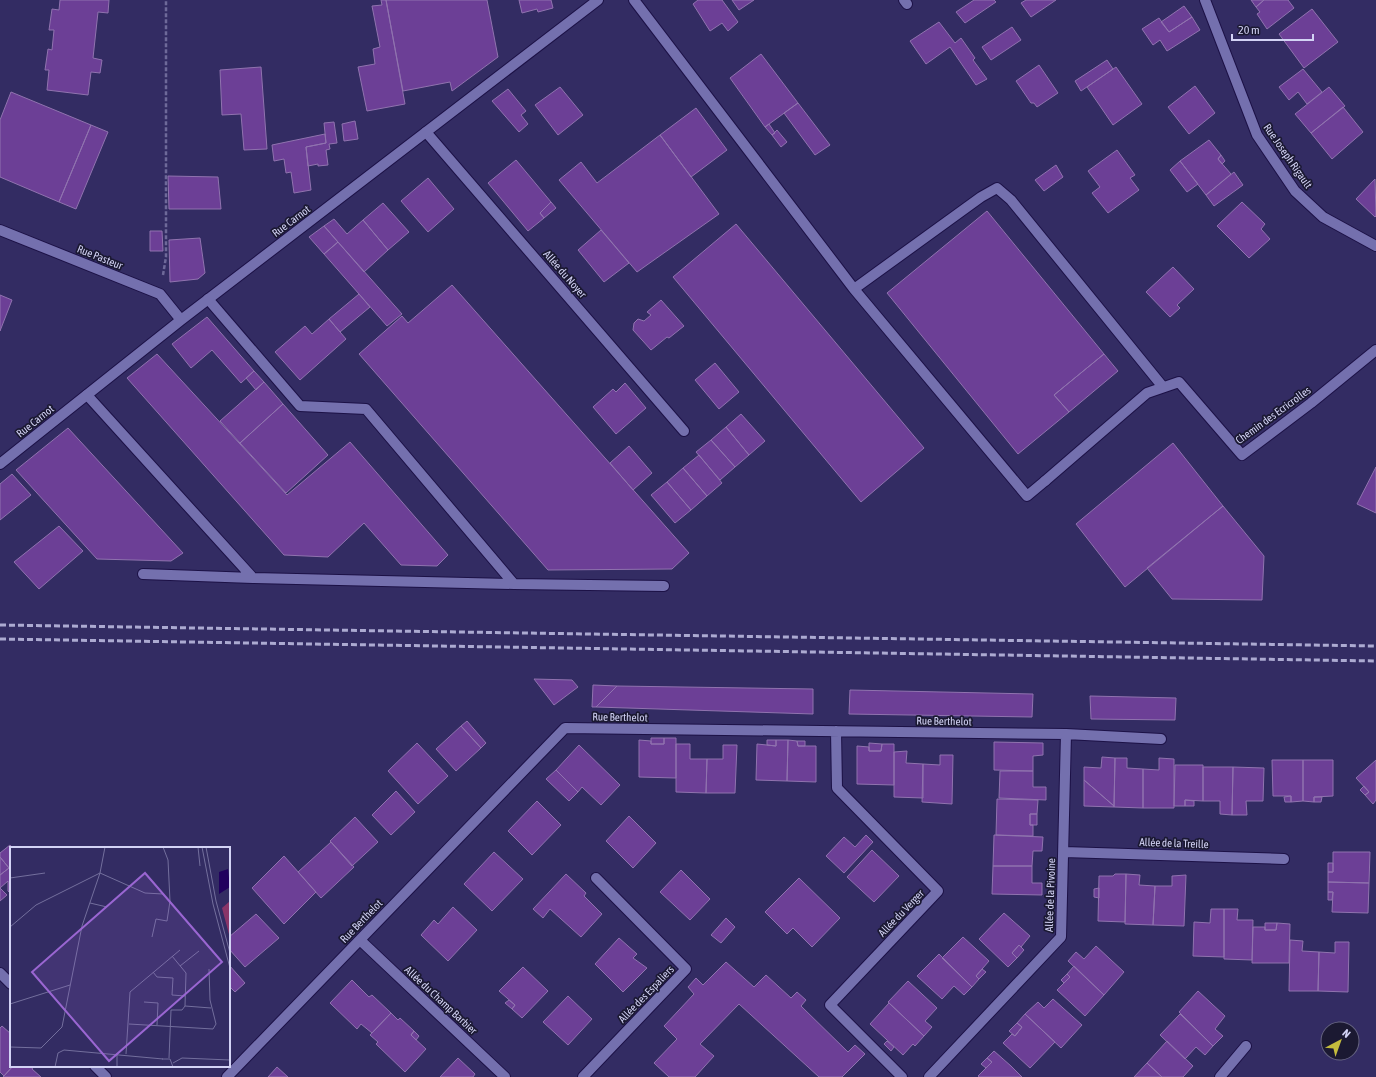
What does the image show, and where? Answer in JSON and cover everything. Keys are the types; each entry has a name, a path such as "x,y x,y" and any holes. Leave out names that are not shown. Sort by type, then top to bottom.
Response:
{"street":[{"name":"Rue Carnot","path":"0,464 208,299 598,0"},
{"path":"634,0 854,289 981,197 997,188 1011,200 1163,387"},
{"name":"Rue Joseph Rigault","path":"1205,0 1257,135 1295,191 1323,218 1376,246"},
{"name":"Allée du Noyer","path":"426,132 684,431"},
{"name":"Rue Pasteur","path":"0,230 160,294 181,320"},
{"name":"Chemin des Ecricrolles","path":"854,289 1027,496 1147,393 1179,382 1242,455 1311,403 1376,350"},
{"path":"208,299 300,406 366,409 514,584"},
{"path":"87,395 253,578"},
{"path":"143,574 253,578 664,586"},
{"name":"Rue Berthelot","path":"227,1077 565,728 1066,734 1161,739"},
{"name":"Allée du Verger","path":"836,732 837,788 938,891 830,1005 902,1077"},
{"name":"Allée de la Pivoine","path":"929,1077 1061,937 1066,734"},
{"name":"Allée de la Treille","path":"1064,852 1284,859"},
{"name":"Allée des Espaliers","path":"583,1077 686,969 596,878"},
{"name":"Allée du Champ Barbier","path":"360,940 505,1077"},
{"path":"0,973 10,983"},
{"path":"1220,1077 1246,1046"}],"path":[{"path":"160,294 166,257 166,0"}],"building":[{"path":"60,0 109,0 108,13 98,12 93,58 102,60 100,73 91,72 88,95 47,90 49,70 45,70 48,49 52,50 54,30 49,30 52,9 59,10"},
{"path":"381,0 386,0 405,104 367,111 358,67 375,64 373,49 380,47 372,6 382,5"},
{"path":"386,0 487,0 498,57 452,91 450,82 403,91"},
{"path":"519,0 551,0 553,8 538,12 537,9 522,13"},
{"path":"698,0 722,0 738,22 728,31 722,23 710,31 693,4"},
{"path":"732,0 754,0 739,10"},
{"path":"974,0 994,0 996,2 965,23 956,12"},
{"path":"1026,0 1056,0 1031,17 1021,3"},
{"path":"1251,0 1264,0 1256,7"},
{"path":"1264,0 1288,0 1294,8 1267,29 1257,14 1260,12 1256,7"},
{"path":"1184,6 1192,17 1169,32 1161,22"},
{"path":"1312,9 1338,42 1304,68 1279,34"},
{"path":"1192,17 1200,30 1167,51 1160,40 1153,45 1142,29 1159,18 1169,32"},
{"path":"939,22 955,43 961,38 975,58 973,60 987,79 976,85 950,47 926,64 910,41"},
{"path":"1012,27 1021,40 991,60 982,47"},
{"path":"761,54 798,103 765,127 730,78"},
{"path":"1107,60 1113,69 1081,91 1075,81"},
{"path":"1039,65 1058,93 1037,107 1034,103 1031,103 1016,81"},
{"path":"261,67 267,149 244,150 241,114 222,115 220,70"},
{"path":"1116,67 1142,104 1113,125 1087,87"},
{"path":"1303,69 1322,92 1307,104 1298,92 1289,100 1279,87"},
{"path":"1195,86 1215,113 1189,134 1168,107"},
{"path":"560,87 583,115 558,135 535,105"},
{"path":"1329,87 1345,106 1311,133 1295,114"},
{"path":"508,89 526,111 521,115 528,124 519,132 492,101"},
{"path":"11,92 91,125 59,202 0,177 0,120"},
{"path":"798,103 830,145 815,155 784,113"},
{"path":"1343,107 1363,132 1332,159 1311,133"},
{"path":"696,108 727,150 691,177 660,135"},
{"path":"355,121 358,139 344,141 342,124"},
{"path":"334,122 337,143 329,144 330,149 326,150 328,165 318,166 318,164 308,166 306,147 326,143 324,123"},
{"path":"769,124 775,133 772,135 765,127"},
{"path":"91,125 108,132 76,209 59,202"},
{"path":"777,130 787,142 781,147 772,135"},
{"path":"325,134 326,143 306,147 311,190 294,193 291,172 286,173 284,159 274,161 272,145"},
{"path":"660,135 719,214 637,272 559,180 581,162 597,183"},
{"path":"1209,140 1221,155 1218,159 1231,174 1206,195 1180,161"},
{"path":"1117,150 1135,175 1130,178 1139,190 1108,213 1092,193 1100,187 1088,171"},
{"path":"1221,155 1225,161 1222,164 1218,159"},
{"path":"516,160 551,202 540,213 544,218 528,231 488,183"},
{"path":"1180,161 1198,184 1187,192 1170,170"},
{"path":"1056,165 1063,177 1044,191 1035,180"},
{"path":"1234,172 1243,185 1214,206 1206,195"},
{"path":"168,176 218,177 221,209 169,209"},
{"path":"428,178 454,209 428,232 401,201"},
{"path":"1375,179 1376,216 1375,217 1356,199"},
{"path":"551,202 556,208 544,218 540,213"},
{"path":"1242,202 1265,224 1261,229 1270,239 1249,258 1217,226"},
{"path":"383,203 409,232 388,250 363,220"},
{"path":"987,211 1104,354 1054,395 1069,412 1018,454 887,293"},
{"path":"334,219 347,234 363,220 388,250 364,272 324,226"},
{"path":"736,224 924,448 861,502 673,277"},
{"path":"324,226 338,242 324,254 309,237"},
{"path":"601,230 629,263 604,282 578,250"},
{"path":"150,231 162,231 163,251 150,251"},
{"path":"200,238 205,273 198,279 170,282 169,240"},
{"path":"338,242 402,314 387,326 324,254"},
{"path":"1173,267 1194,289 1177,305 1180,308 1170,317 1146,292"},
{"path":"452,285 689,553 672,569 548,570 359,354 402,316 408,323"},
{"path":"359,294 370,307 340,332 329,319"},
{"path":"0,295 12,300 0,331"},
{"path":"661,300 684,326 651,350 633,330 634,323 638,319 644,321 651,315 647,312"},
{"path":"207,317 254,371 241,383 212,350 191,368 172,344"},
{"path":"329,319 346,339 300,380 275,352 305,326 312,334"},
{"path":"157,354 287,495 350,442 448,555 437,566 401,565 364,523 328,557 284,555 127,378"},
{"path":"1104,354 1118,371 1069,412 1054,395"},
{"path":"715,363 739,392 719,409 695,380"},
{"path":"254,371 264,382 256,390 246,378"},
{"path":"264,382 283,404 240,443 220,421"},
{"path":"625,383 646,408 616,434 593,407 613,389 616,392"},
{"path":"283,404 328,455 286,493 240,443"},
{"path":"741,414 765,441 749,455 726,427"},
{"path":"726,427 749,455 735,467 711,440"},
{"path":"68,428 183,553 171,561 97,559 16,470"},
{"path":"711,440 735,467 720,480 696,452"},
{"path":"1173,443 1223,506 1125,587 1076,524"},
{"path":"629,446 652,473 633,490 610,463"},
{"path":"699,455 722,483 707,496 683,468"},
{"path":"1376,467 1376,513 1357,504"},
{"path":"683,468 707,496 691,510 667,482"},
{"path":"12,474 31,495 0,520 0,484"},
{"path":"667,482 691,510 675,523 651,495"},
{"path":"1223,506 1264,556 1262,600 1172,599 1147,568"},
{"path":"59,526 83,551 39,589 14,562"},
{"path":"534,679 572,680 578,687 554,705"},
{"path":"593,685 617,686 596,707 592,707"},
{"path":"617,686 813,689 813,714 596,707"},
{"path":"850,690 1033,694 1032,717 849,714"},
{"path":"1090,696 1176,698 1175,720 1091,719"},
{"path":"467,721 486,743 481,748 461,726"},
{"path":"461,726 481,748 456,771 436,749"},
{"path":"651,738 664,738 664,744 651,744"},
{"path":"664,738 676,738 676,778 639,777 639,740 651,741 651,744 664,744"},
{"path":"767,740 776,740 776,746 767,745"},
{"path":"776,740 788,740 787,781 756,780 757,744 776,746"},
{"path":"788,740 797,741 798,746 816,746 816,782 787,781"},
{"path":"797,741 805,741 805,746 798,746"},
{"path":"994,742 1043,743 1043,755 1033,756 1033,771 994,770"},
{"path":"417,743 448,776 418,804 388,771"},
{"path":"869,743 882,744 881,751 869,751"},
{"path":"676,744 690,744 690,759 707,759 706,793 676,792"},
{"path":"882,744 894,744 894,785 857,784 857,746 869,747 869,751 881,751"},
{"path":"579,745 620,785 601,805 582,787 578,792 556,770"},
{"path":"723,745 737,745 735,793 706,793 707,759 723,759"},
{"path":"907,751 906,763 923,764 923,798 894,797 894,752"},
{"path":"940,755 953,755 952,804 922,802 923,764 940,765"},
{"path":"1102,757 1115,758 1114,806 1084,780 1084,767 1101,768"},
{"path":"1115,758 1127,758 1127,768 1143,769 1143,808 1114,807"},
{"path":"1159,758 1174,759 1174,808 1143,808 1143,769 1159,770"},
{"path":"1272,760 1303,760 1303,801 1291,802 1291,796 1273,796"},
{"path":"1303,760 1333,760 1333,796 1314,797 1314,802 1303,801"},
{"path":"1376,760 1376,800 1373,804 1365,795 1369,792 1356,778"},
{"path":"1175,765 1203,765 1203,801 1185,800 1185,806 1174,806"},
{"path":"1203,767 1233,767 1232,815 1220,814 1220,801 1203,801"},
{"path":"1233,767 1264,768 1263,801 1246,801 1247,815 1232,815"},
{"path":"556,770 578,792 569,801 546,779"},
{"path":"1000,771 1033,771 1033,787 1046,787 1046,800 999,798"},
{"path":"1084,780 1114,806 1114,807 1084,806"},
{"path":"1364,786 1369,792 1365,795 1360,790"},
{"path":"396,791 415,812 391,835 372,815"},
{"path":"1291,796 1291,802 1285,802 1284,797"},
{"path":"1314,797 1322,797 1321,802 1314,802"},
{"path":"997,799 1038,800 1037,814 1030,814 1030,825 1033,825 1033,836 996,835"},
{"path":"1185,800 1194,801 1194,806 1185,806"},
{"path":"537,801 561,825 532,855 508,831"},
{"path":"1030,814 1037,814 1037,825 1030,825"},
{"path":"629,816 656,843 633,868 606,841"},
{"path":"355,817 378,842 352,866 330,841"},
{"path":"866,835 873,842 844,873 826,856 844,837 855,847"},
{"path":"994,835 1043,837 1042,851 1033,851 1032,866 993,866"},
{"path":"331,842 354,867 321,898 298,872"},
{"path":"10,845 12,847 10,847 9,868 0,857 0,853"},
{"path":"872,850 899,876 874,902 847,877"},
{"path":"494,852 523,879 492,911 464,884"},
{"path":"1333,852 1370,852 1369,883 1328,882 1328,872 1333,872"},
{"path":"284,856 316,892 284,924 252,888"},
{"path":"0,857 9,868 0,875"},
{"path":"1328,863 1333,863 1333,872 1328,872"},
{"path":"993,866 1032,866 1032,883 1042,883 1042,895 992,894"},
{"path":"9,868 10,893 8,891 8,881 0,888 0,875"},
{"path":"681,870 710,899 690,920 660,892"},
{"path":"566,874 586,893 584,896 602,914 581,937 550,909 543,918 533,909"},
{"path":"1115,874 1126,874 1125,922 1098,921 1099,876 1113,876"},
{"path":"1126,874 1140,875 1139,885 1155,886 1153,925 1125,924"},
{"path":"1186,875 1184,926 1153,925 1155,886 1172,886 1172,876"},
{"path":"799,878 840,918 812,947 793,928 787,934 765,912"},
{"path":"1328,882 1369,883 1368,913 1332,912 1333,892 1328,892"},
{"path":"0,888 7,895 0,901"},
{"path":"1099,888 1099,898 1094,897 1094,889"},
{"path":"1328,892 1333,892 1332,900 1328,900"},
{"path":"453,907 477,930 448,961 421,935 434,920 438,924"},
{"path":"1211,909 1224,909 1224,957 1193,956 1194,922 1210,923"},
{"path":"1224,909 1238,909 1237,920 1253,920 1252,960 1224,959"},
{"path":"1004,913 1030,936 1021,947 1019,945 1012,953 1017,958 1008,967 979,939"},
{"path":"256,914 279,938 245,967 230,950 230,936"},
{"path":"726,918 735,927 721,943 711,935"},
{"path":"1265,923 1277,923 1276,930 1265,930"},
{"path":"1277,923 1290,924 1289,963 1252,963 1253,927 1265,927 1265,930 1276,930"},
{"path":"963,937 989,961 976,976 979,979 972,987 942,958"},
{"path":"619,938 637,954 633,958 647,968 623,992 595,964"},
{"path":"1290,940 1303,941 1302,951 1319,952 1318,991 1289,991"},
{"path":"1335,942 1349,942 1348,992 1318,991 1319,952 1335,953"},
{"path":"1019,945 1024,950 1017,958 1012,953"},
{"path":"1096,946 1124,972 1104,995 1068,961 1076,952 1084,959"},
{"path":"939,954 972,987 964,995 954,986 942,999 917,976"},
{"path":"726,962 754,987 766,975 791,998 797,992 806,1000 801,1006 848,1052 855,1045 865,1054 842,1077 819,1077 739,1004 700,1044 714,1056 695,1077 669,1077 654,1063 677,1039 664,1026 694,994 688,987 696,978 703,985"},
{"path":"230,966 245,983 235,992 230,987"},
{"path":"1074,966 1104,995 1085,1016 1057,990 1070,977 1067,974"},
{"path":"523,967 548,991 522,1018 512,1009 515,1005 499,991"},
{"path":"982,969 986,972 979,979 976,976"},
{"path":"1067,974 1070,977 1064,983 1061,980"},
{"path":"352,980 369,997 372,995 391,1013 372,1033 361,1024 357,1029 330,1003"},
{"path":"908,981 937,1008 925,1021 932,1027 924,1036 888,1002"},
{"path":"1198,991 1225,1016 1215,1029 1223,1036 1213,1046 1179,1012"},
{"path":"568,996 592,1019 568,1045 543,1022"},
{"path":"1053,999 1082,1025 1061,1048 1025,1014 1038,1002 1044,1008"},
{"path":"509,1000 515,1005 512,1009 505,1003"},
{"path":"889,1003 924,1036 915,1046 913,1044 903,1055 870,1024"},
{"path":"391,1013 398,1020 400,1018 414,1031 411,1035 426,1049 405,1072 376,1044 378,1042 370,1035"},
{"path":"1025,1014 1055,1042 1030,1068 1003,1043 1012,1034 1015,1036 1022,1027 1017,1023"},
{"path":"1180,1014 1213,1046 1205,1055 1196,1047 1185,1059 1160,1035"},
{"path":"1017,1023 1022,1027 1015,1036 1009,1031"},
{"path":"2,1026 10,1033 10,1067 12,1067 4,1076 0,1072 0,1028"},
{"path":"414,1031 419,1036 416,1040 411,1035"},
{"path":"887,1041 894,1047 891,1051 884,1044"},
{"path":"1167,1041 1193,1066 1183,1077 1162,1077 1147,1063"},
{"path":"994,1051 1022,1077 979,1077 978,1076 992,1062 987,1058"},
{"path":"458,1058 475,1074 473,1077 440,1077"},
{"path":"987,1058 992,1062 986,1068 981,1064"},
{"path":"1147,1063 1162,1077 1134,1077"},
{"path":"12,1067 33,1067 32,1069 41,1077 3,1077"},
{"path":"277,1067 288,1077 268,1077"}],"railway":[{"path":"0,625 1376,646"},
{"path":"0,639 1376,661"}]}
